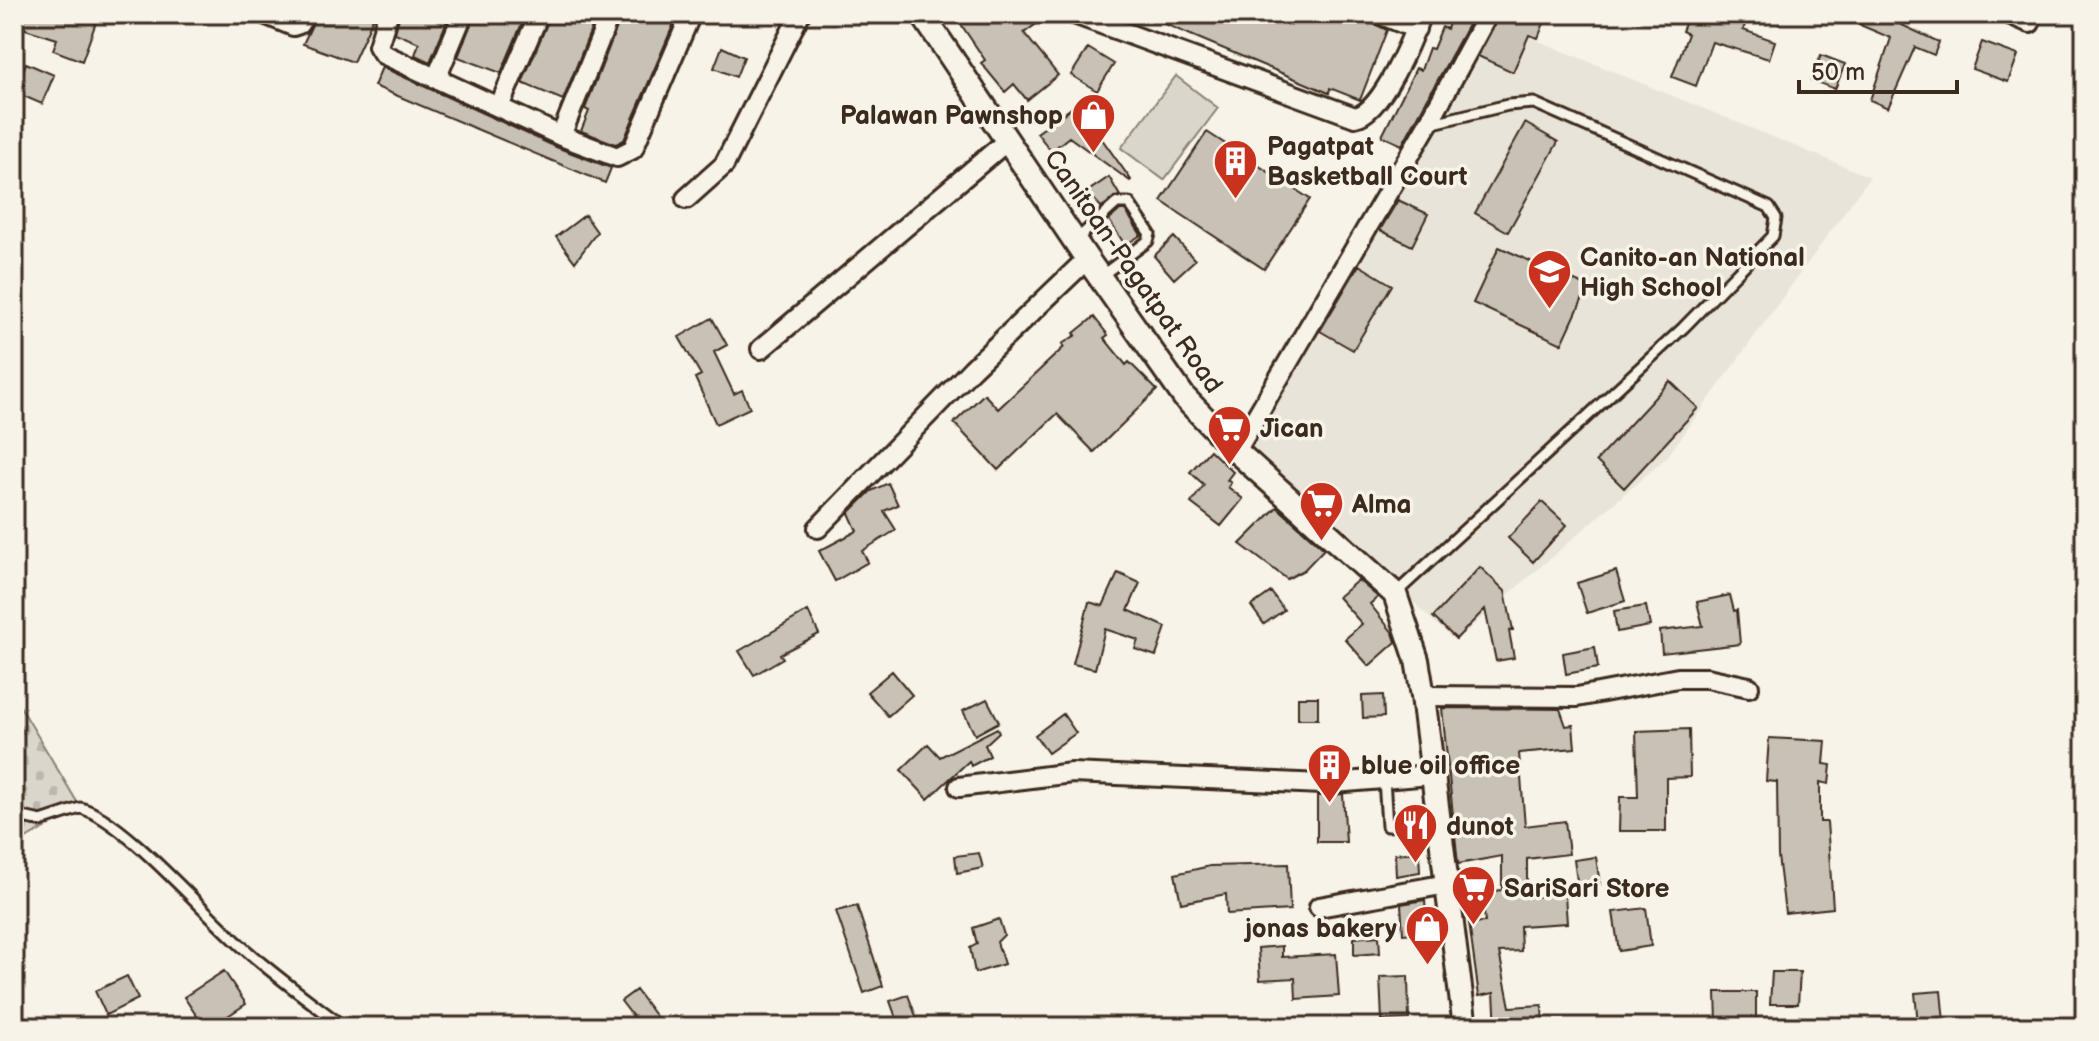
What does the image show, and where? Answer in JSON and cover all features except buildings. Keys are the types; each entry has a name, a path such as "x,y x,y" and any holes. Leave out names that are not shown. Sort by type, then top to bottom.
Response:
{"street":[{"path":"264,14 293,26 299,24 305,14"},
{"path":"388,14 378,46 383,54 607,156 627,155 633,149 691,14"},
{"path":"436,79 463,14"},
{"path":"499,107 539,14"},
{"path":"561,136 610,14"},
{"path":"686,199 724,165 800,14"},
{"name":"Canitoan-Pagatpat Road","path":"922,14 1184,397 1236,451 1395,594 1417,660 1423,696 1465,1027"},
{"path":"1074,14 1355,117 1368,113 1380,99 1419,21 1379,14"},
{"path":"1236,451 1428,124 1488,14"},
{"path":"2009,14 2030,23"},
{"path":"761,349 1008,140"},
{"path":"818,528 972,369 1087,259"},
{"path":"1423,696 1577,697 1678,678 1707,678 1749,687"},
{"path":"959,787 1072,773 1277,783 1431,775"},
{"path":"1319,907 1447,884"}],"lane":[{"path":"1395,594 1683,328 1773,236 1776,218 1769,207 1534,103 1508,105 1428,124"},
{"path":"1117,203 1129,203 1150,234 1145,247 1087,259 1117,203"},
{"path":"1384,779 1387,826 1438,822"},
{"path":"14,815 41,821 80,808 98,815 123,834 246,950 344,1027"}],"shaded area":[{"name":"Canito-an National High School","path":"1500,25 1870,177 1667,457 1455,641 1242,444"}],"green space":[{"path":"1176,76 1218,108 1164,180 1121,148"},
{"path":"14,696 80,807 14,846"}],"place":[{"name":"Palawan Pawnshop","path":"1094,154"},
{"name":"Pagatpat Basketball Court","path":"1236,200"},
{"name":"Canito-an National High School","path":"1549,311"},
{"name":"Jican","path":"1229,467"},
{"name":"Alma","path":"1321,543"},
{"name":"blue oil office","path":"1330,804"},
{"name":"dunot","path":"1415,865"},
{"name":"SariSari Store","path":"1473,927"},
{"name":"jonas bakery","path":"1428,967"}]}
